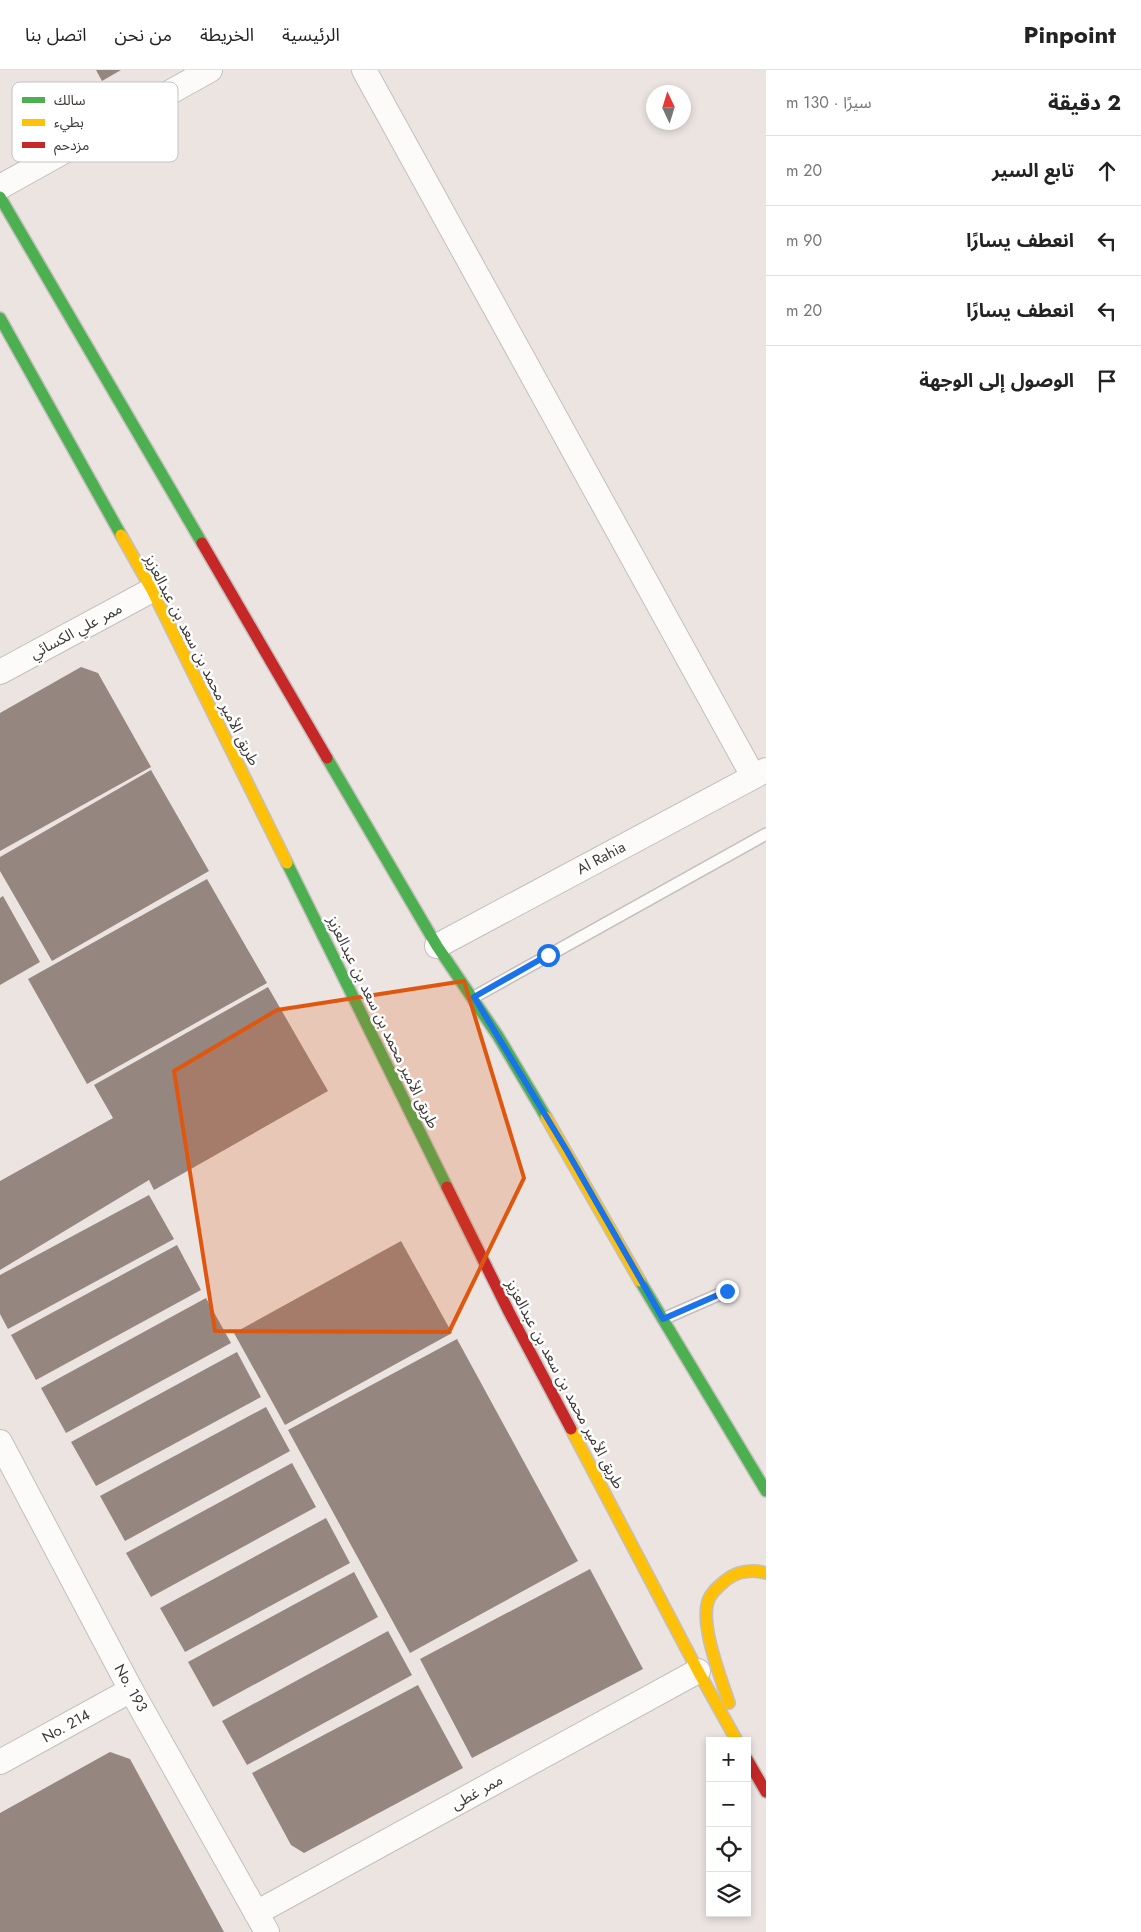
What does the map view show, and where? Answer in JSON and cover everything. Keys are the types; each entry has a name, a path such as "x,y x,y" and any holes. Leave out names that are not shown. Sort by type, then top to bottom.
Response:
{"main road":[{"path":"0,197 437,946 474,997 567,1151 663,1319 740,1442 766,1491"},
{"name":"طريق الأمير محمد بن سعد بن عبدالعزيز","path":"0,318 152,590 505,1303 698,1671 735,1737"},
{"path":"741,1737 712,1651 707,1602 715,1589 730,1577 750,1570 766,1573"},
{"path":"751,1764 766,1792"}],"street":[{"path":"178,88 210,70"},
{"path":"364,70 760,773"},
{"path":"0,187 45,162"},
{"name":"ممر علي الكسائي","path":"0,672 152,590"},
{"name":"Al Rahia","path":"437,946 760,773"},
{"name":"No. 193","path":"0,1442 131,1690 261,1922"},
{"name":"ممر غطى","path":"261,1922 698,1671"},
{"name":"No. 214","path":"0,1762 131,1690"}],"lane":[{"path":"474,997 766,834"},
{"path":"663,1319 727,1291"}],"highlighted area":[{"path":"464,981 524,1178 449,1332 215,1331 174,1071 277,1010"}],"building":[{"path":"96,70 121,70 102,81"},
{"path":"81,667 98,673 151,767 0,851 0,713"},
{"path":"151,770 209,871 52,961 0,871 0,857"},
{"path":"207,879 267,983 87,1084 28,979"},
{"path":"3,896 40,962 0,985 0,898"},
{"path":"268,987 328,1091 154,1190 149,1180 0,1270 0,1181 113,1118 94,1085"},
{"path":"149,1195 174,1239 8,1329 0,1314 0,1275"},
{"path":"401,1241 452,1333 285,1425 234,1333"},
{"path":"177,1245 201,1290 36,1380 11,1335"},
{"path":"206,1298 231,1343 66,1433 41,1388"},
{"path":"457,1339 578,1561 410,1653 288,1430"},
{"path":"237,1352 261,1397 96,1486 71,1442"},
{"path":"266,1407 290,1451 125,1541 100,1496"},
{"path":"292,1463 316,1507 151,1597 126,1553"},
{"path":"326,1518 350,1563 185,1652 160,1608"},
{"path":"590,1569 643,1669 472,1758 420,1659"},
{"path":"354,1572 378,1617 213,1707 188,1662"},
{"path":"388,1631 412,1675 247,1765 222,1721"},
{"path":"418,1685 463,1768 304,1853 291,1845 252,1773"},
{"path":"110,1752 130,1759 224,1932 0,1932 0,1813"}],"traffic: fast":[{"path":"0,197 202,543"},
{"path":"0,318 121,535"},
{"path":"327,758 437,946 498,1036 546,1117"},
{"path":"287,863 447,1187"},
{"path":"640,1281 766,1491"}],"traffic: slow":[{"path":"121,535 152,590 287,863"},
{"path":"546,1117 640,1281"},
{"path":"571,1429 735,1737"},
{"path":"729,1703 709,1638 706,1612 708,1601 718,1587 735,1575 750,1571 766,1573"}],"traffic: jam":[{"path":"202,543 327,758"},
{"path":"447,1187 509,1312 571,1429"},
{"path":"751,1766 766,1792"}],"route":[{"path":"548,955 474,997 567,1151 663,1319 727,1291"}]}
